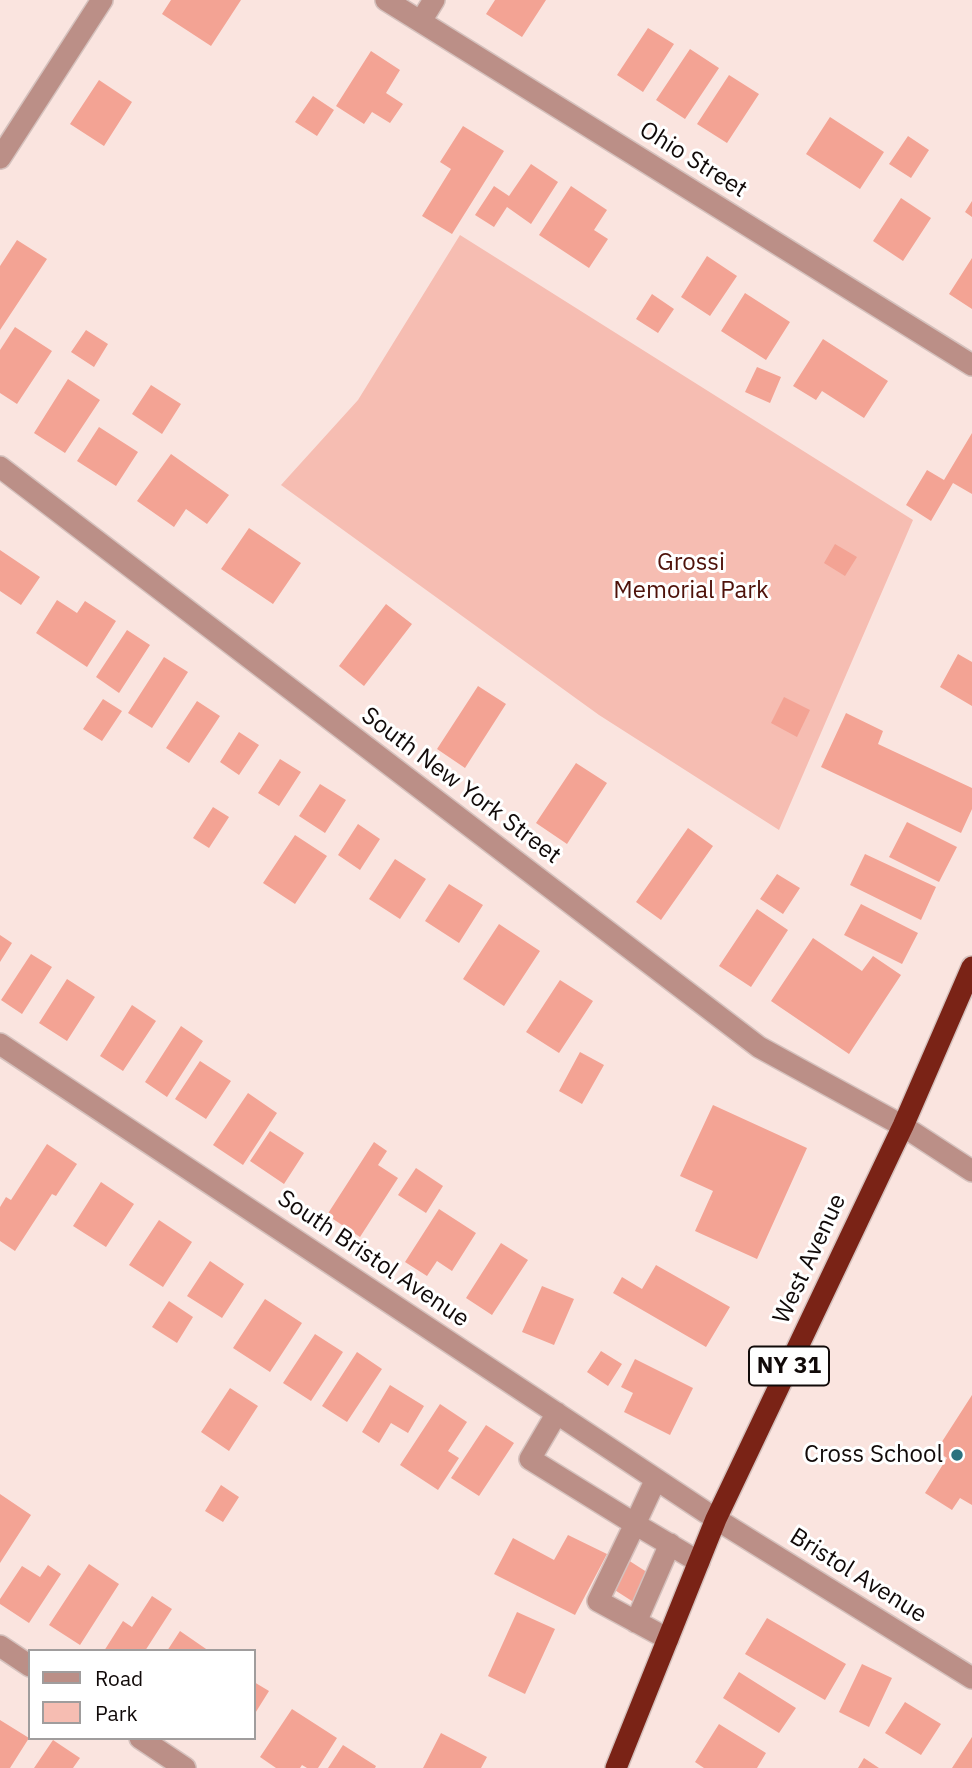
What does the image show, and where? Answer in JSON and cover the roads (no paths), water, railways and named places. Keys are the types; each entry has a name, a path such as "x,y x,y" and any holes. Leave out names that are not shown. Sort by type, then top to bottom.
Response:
{"highway":[{"name":"West Avenue","path":"616,1768 716,1519 902,1126 972,967"}],"street":[{"path":"0,158 102,0"},
{"name":"Ohio Street","path":"386,0 972,365"},
{"path":"421,21 433,0"},
{"name":"South New York Street","path":"0,467 759,1047 902,1126 972,1171"},
{"name":"South Bristol Avenue","path":"0,1044 716,1519"},
{"path":"557,1413 530,1459 699,1562"},
{"path":"656,1479 598,1601 668,1639"},
{"name":"Bristol Avenue","path":"716,1519 972,1678"},
{"path":"636,1622 670,1544"},
{"path":"0,1646 28,1665"},
{"path":"143,1740 185,1768"}],"place":[{"name":"Cross School","path":"957,1455"}],"park label":[{"name":"Grossi Memorial Park","path":"691,577"}]}
